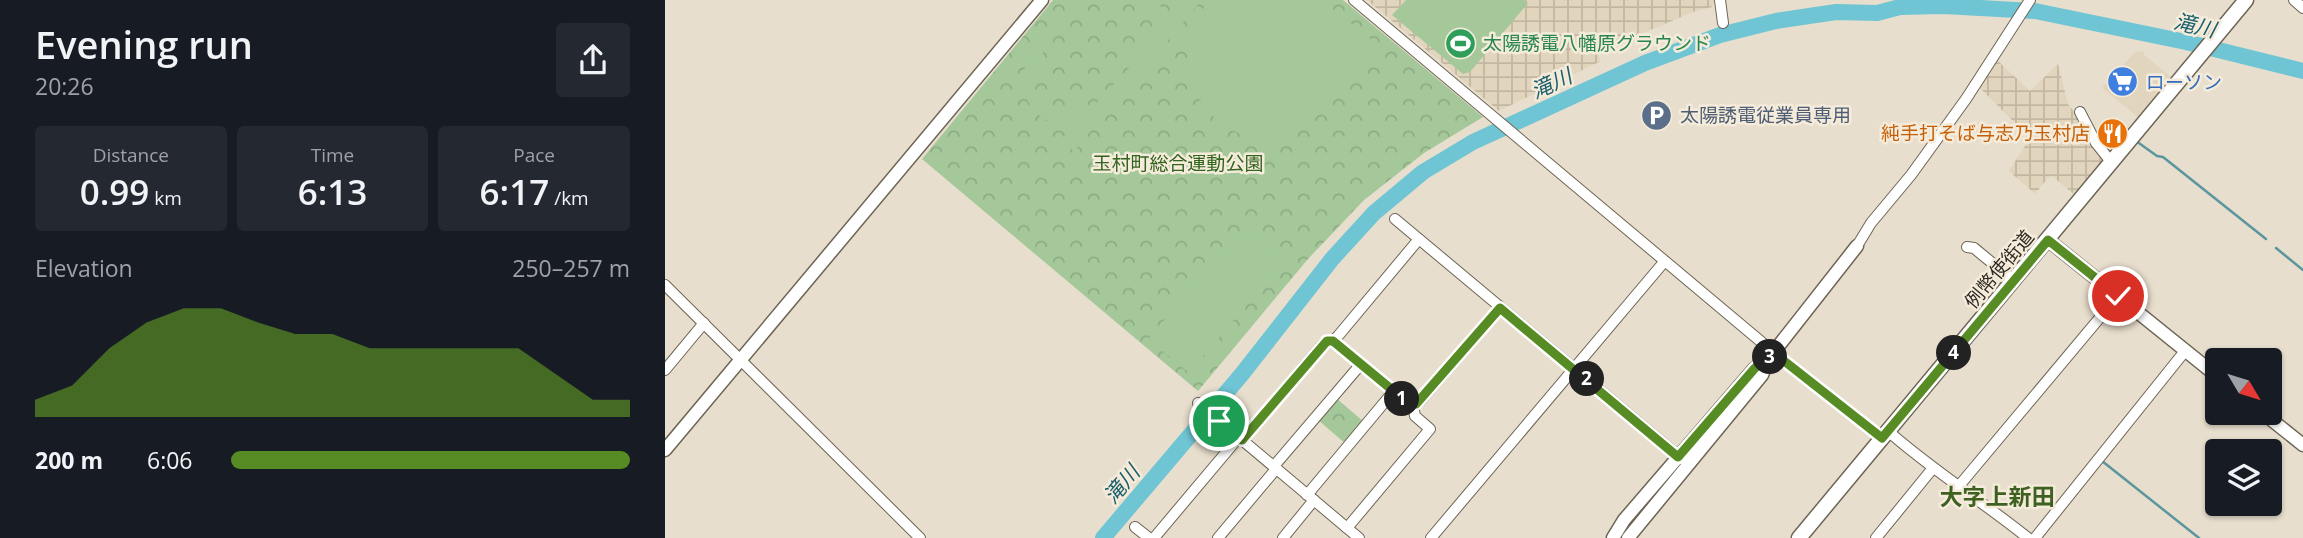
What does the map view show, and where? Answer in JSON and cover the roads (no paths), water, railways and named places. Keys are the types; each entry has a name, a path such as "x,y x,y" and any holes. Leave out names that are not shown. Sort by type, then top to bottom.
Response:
{"main road":[{"name":"例幣使街道","path":"1799,538 2246,0"}],"street":[{"path":"665,450 1042,0"},
{"path":"1354,0 1772,356 1997,512 2028,538"},
{"path":"1720,0 1723,23"},
{"path":"2294,0 2303,8"},
{"path":"1628,538 1683,460 1755,368 1772,356 1857,246 1871,223 1916,168 1966,99 2029,2"},
{"path":"2080,112 2096,144 2112,163"},
{"path":"1395,219 1683,460"},
{"path":"1135,527 1151,538 1323,344 1333,341 1419,239"},
{"path":"2048,240 2205,367"},
{"path":"1967,247 1974,248 2014,281"},
{"path":"1431,538 1664,262"},
{"path":"665,286 920,538"},
{"path":"1958,487 2118,296"},
{"path":"1333,341 1393,392 1413,405 1419,402 1500,308"},
{"path":"665,370 704,323"},
{"path":"2035,538 2185,351"},
{"path":"1218,538 1361,364"},
{"path":"1283,538 1311,497 1393,392"},
{"path":"1199,404 1359,538"},
{"path":"1347,528 1430,429 1415,416 1413,405"},
{"path":"2278,425 2303,445"},
{"path":"1613,538 1625,520 1683,460"},
{"path":"1876,538 1933,468"}],"waterway":[{"name":"滝川","path":"1103,538 1242,374 1332,259 1374,213 1423,172 1473,142 1645,63 1720,35 1776,21 1836,12 1877,13 1900,7 1944,6 2035,11 2186,42 2303,71"},
{"path":"2136,141 2157,156 2163,157 2266,239"},
{"path":"2276,248 2303,270"},
{"path":"2102,461 2199,538"}],"place":[{"name":"太陽誘電八幡原グラウンド","path":"1460,43"},
{"name":"ローソン","path":"2123,82"},
{"name":"太陽誘電従業員専用","path":"1657,115"},
{"name":"純手打そば与志乃玉村店","path":"2113,133"}],"district":[{"name":"大字上新田","path":"1997,496"}],"park label":[{"name":"玉村町総合運動公園","path":"1178,163"}]}
